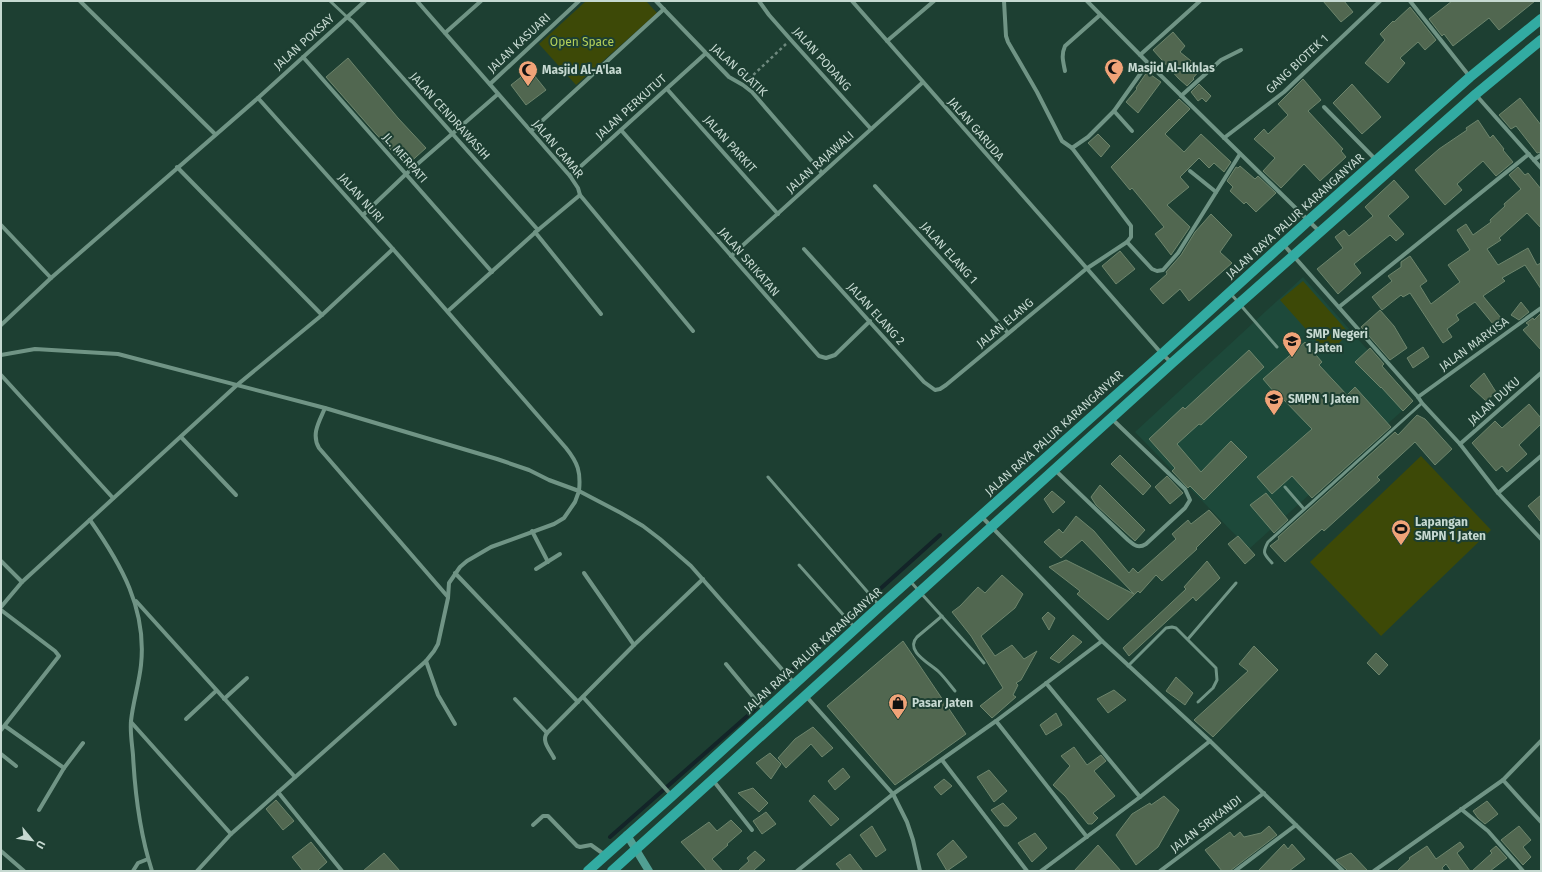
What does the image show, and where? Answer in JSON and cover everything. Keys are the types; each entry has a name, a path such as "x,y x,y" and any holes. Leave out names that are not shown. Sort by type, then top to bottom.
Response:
{"main road":[{"name":"JALAN RAYA PALUR KARANGANYAR","path":"588,871 877,602 909,580 1162,354 1308,220 1470,77 1541,19"},
{"path":"612,871 1240,303 1476,94 1541,40"},
{"path":"792,681 805,695"},
{"path":"763,709 775,722"},
{"path":"627,835 649,871"}],"street":[{"path":"80,1 215,134"},
{"name":"JALAN POKSAY","path":"1,325 177,167 258,98 365,1"},
{"name":"JALAN CAMAR","path":"417,1 570,176 578,188 580,195 693,331"},
{"path":"445,33 481,1"},
{"name":"JALAN KASUARI","path":"490,84 579,1"},
{"name":"JALAN GLATIK","path":"656,1 705,54 729,77 752,92 822,173"},
{"name":"JALAN PODANG","path":"759,1 791,40 871,128"},
{"name":"JALAN GARUDA","path":"852,1 922,83 1172,364"},
{"path":"887,41 934,1"},
{"path":"1004,1 1006,36 1008,42 1037,92 1062,141 1072,148 1131,226 1132,237 1127,242 1152,269 1157,271 1163,270 1178,253 1240,154"},
{"path":"1087,1 1181,96 1320,232"},
{"path":"1140,55 1200,1"},
{"name":"GANG BIOTEK 1","path":"1224,138 1284,92 1380,1"},
{"path":"1410,1 1470,77"},
{"path":"531,131 664,9"},
{"path":"1064,71 1062,52 1065,46 1100,15"},
{"name":"JALAN CENDRAWASIH","path":"347,17 452,134 536,231 601,314"},
{"path":"1181,96 1221,60 1241,50"},
{"name":"JALAN PERKUTUT","path":"570,176 705,54"},
{"name":"JL. MERPATI","path":"303,57 492,272"},
{"path":"1072,148 1088,137 1114,111 1148,63"},
{"name":"JALAN RAJAWALI","path":"731,256 922,83"},
{"name":"JALAN PARKIT","path":"667,89 778,214"},
{"path":"363,215 406,174 498,94"},
{"path":"1476,94 1541,168"},
{"name":"JALAN NURI","path":"258,98 394,249 574,458 580,480 579,491"},
{"path":"1324,107 1376,160"},
{"path":"1114,111 1132,131"},
{"name":"JALAN SRIKATAN","path":"621,130 816,354 822,358 830,358 870,322"},
{"path":"1339,307 1529,154"},
{"path":"1534,160 1541,155"},
{"path":"177,167 322,315"},
{"path":"1190,171 1216,192"},
{"name":"JALAN ELANG 1","path":"875,186 1008,333"},
{"path":"448,311 536,231 580,195"},
{"path":"1,225 52,278"},
{"name":"JALAN ELANG","path":"935,390 946,385 1086,269 1127,242"},
{"path":"1283,243 1422,403 1460,444 1498,493 1541,539"},
{"path":"1,607 22,582 113,498 238,385 322,315 394,249"},
{"name":"JALAN ELANG 2","path":"804,249 924,382 935,390"},
{"name":"JALAN MARKISA","path":"1418,397 1541,308"},
{"path":"1,355 35,349 118,354 325,408 497,459 529,470 549,480 579,491 621,513 643,526 660,539 691,566 792,681"},
{"name":"JALAN DUKU","path":"1460,444 1541,372"},
{"path":"1,375 113,498"},
{"path":"325,408 315,433 315,441 319,448 448,598"},
{"path":"1055,470 1128,540 1138,546 1146,544 1186,508 1190,500 1185,490 1112,418"},
{"path":"181,437 236,495"},
{"path":"1498,493 1541,456"},
{"path":"197,871 231,834 426,661 438,644 448,598 448,583 455,573 467,561 491,547 554,524 564,518 575,502 579,491"},
{"path":"981,516 1102,641 1210,741 1343,871"},
{"path":"90,520 122,569 139,615 142,650 141,665 131,722 134,773 143,836 152,871"},
{"path":"532,531 548,562"},
{"path":"536,569 560,554"},
{"path":"1,561 22,582"},
{"path":"455,573 578,702"},
{"path":"584,573 634,645"},
{"path":"554,758 544,740 547,733 634,645 703,579"},
{"path":"134,600 295,778"},
{"path":"1,610 55,650 59,656 1,730"},
{"path":"797,871 893,794 996,721 1102,641"},
{"path":"426,661 438,694 455,724"},
{"path":"726,664 763,709"},
{"path":"224,700 247,678"},
{"path":"1046,683 1140,797"},
{"path":"186,719 216,691"},
{"path":"805,695 893,794 907,822 920,871"},
{"path":"583,697 670,794"},
{"path":"515,699 547,733"},
{"path":"996,721 1087,837"},
{"path":"131,722 231,834"},
{"path":"5,726 64,768"},
{"path":"1041,871 1140,797 1210,741"},
{"path":"1374,871 1503,780 1541,741"},
{"path":"39,810 64,768 83,742"},
{"path":"1,754 16,766"},
{"path":"942,760 1027,871"},
{"path":"712,779 752,830"},
{"path":"1503,780 1541,822"},
{"path":"278,792 342,871"},
{"name":"JALAN SRIKANDI","path":"1160,871 1264,793"},
{"path":"1461,809 1488,831 1523,871"},
{"path":"533,825 543,816 548,816 577,846 580,847 591,845 606,855"},
{"path":"1235,871 1296,825"},
{"path":"1,851 24,871"},
{"path":"133,871 138,863 148,859"}],"lane":[{"path":"330,1 347,17"},
{"path":"1230,292 1277,347"},
{"path":"1272,563 1265,555 1264,551 1268,542 1422,403"},
{"path":"768,477 877,602"},
{"path":"1285,487 1304,509"},
{"path":"799,565 853,625"},
{"path":"909,580 984,663"},
{"path":"1188,639 1236,583"},
{"path":"942,616 913,641 913,646 914,650 927,664 939,672 955,691"},
{"path":"1128,666 1166,628 1176,628 1216,668 1218,674 1213,688 1198,702"}],"path":[{"path":"743,85 791,40"}],"shaded area":[{"name":"SMPN 1 Jaten","path":"1303,277 1413,401 1249,549 1135,432"}],"green space":[{"name":"Open Space","path":"586,1 646,1 657,13 576,85 539,44"},
{"path":"1303,281 1349,333 1328,354 1280,300"},
{"name":"Lapangan SMPN 1 Jaten","path":"1421,456 1491,530 1381,636 1310,562"}],"building":[{"path":"1323,1 1344,1 1353,12 1341,22"},
{"path":"1452,1 1535,1 1499,30 1489,18 1453,46 1444,34 1442,36 1429,19"},
{"path":"1410,7 1436,40 1425,50 1418,42 1400,58 1405,63 1388,83 1365,63 1385,40 1380,34"},
{"path":"1173,32 1185,46 1180,52 1201,69 1187,86 1153,50"},
{"path":"348,58 398,118 426,148 406,166 326,77"},
{"name":"Masjid Al-A'laa","path":"530,70 546,90 526,105 511,85"},
{"path":"1147,72 1161,82 1138,113 1126,102 1137,89 1136,88"},
{"path":"1303,79 1321,100 1308,111 1343,149 1341,151 1346,157 1320,181 1304,164 1281,188 1263,171 1275,158 1254,139 1264,129 1268,134 1288,115 1278,104"},
{"path":"1199,84 1211,96 1206,102 1202,98 1198,101 1191,92"},
{"path":"1352,84 1381,117 1362,134 1333,103"},
{"path":"1520,98 1541,125 1541,152 1537,153 1516,126 1511,129 1499,115"},
{"path":"1179,99 1190,109 1165,134 1184,152 1201,134 1231,162 1224,172 1214,163 1209,168 1199,158 1180,177 1189,187 1167,205 1190,227 1171,255 1155,234 1164,227 1132,188 1130,190 1111,167"},
{"path":"1478,120 1490,138 1493,135 1513,162 1496,176 1483,161 1457,184 1462,190 1445,205 1415,170 1439,149 1467,130 1466,128"},
{"path":"1098,134 1110,146 1101,157 1088,143"},
{"path":"1240,166 1255,179 1258,176 1276,193 1256,212 1246,202 1244,204 1230,191 1233,187 1227,181 1236,167 1238,168"},
{"path":"1518,167 1525,175 1528,173 1541,189 1541,228 1527,213 1499,238 1501,240 1487,249 1498,265 1528,248 1537,265 1541,263 1541,289 1525,265 1502,278 1505,281 1483,296 1501,318 1493,324 1475,302 1456,315 1459,320 1447,329 1452,337 1443,343 1410,293 1403,297 1401,295 1382,310 1372,297 1392,281 1388,276 1401,267 1401,262 1410,256 1427,281 1420,286 1431,304 1460,282 1448,265 1470,250 1457,230 1466,224 1473,235 1491,222 1490,220 1505,206 1504,204 1521,189 1509,175"},
{"path":"1394,180 1409,197 1388,216 1404,234 1396,241 1390,235 1354,264 1361,273 1338,294 1317,269 1343,248 1335,237 1344,230 1349,236 1373,216 1365,207"},
{"path":"1211,214 1232,235 1220,252 1232,263 1189,301 1180,289 1163,304 1150,289 1167,274 1166,272 1181,255 1195,232"},
{"path":"1120,251 1135,269 1116,284 1102,266"},
{"path":"1521,302 1529,312 1519,320 1511,315"},
{"path":"1380,310 1394,326 1407,348 1390,360 1361,327"},
{"path":"1541,313 1541,350 1523,330 1529,325 1526,323 1533,318 1534,320"},
{"path":"1305,342 1322,362 1319,365 1347,395 1355,387 1391,427 1312,498 1292,476 1272,494 1257,477 1312,429 1282,398 1280,399 1263,379"},
{"path":"1423,347 1429,357 1413,368 1407,358"},
{"path":"1370,348 1384,364 1382,366 1413,401 1403,411 1355,362"},
{"path":"1249,350 1264,367 1201,425 1199,424 1177,444 1201,472 1231,441 1247,457 1204,500 1190,486 1188,488 1172,471 1175,468 1149,439 1183,407 1185,409"},
{"path":"1484,373 1496,392 1486,401 1470,386"},
{"path":"1529,404 1541,418 1541,424 1519,445 1527,454 1507,472 1502,466 1496,471 1472,443 1495,421 1502,428"},
{"path":"1417,415 1425,419 1452,449 1435,465 1415,442 1377,477 1380,480 1324,531 1322,529 1285,562 1270,546 1279,539 1278,537 1395,432 1398,435"},
{"path":"1120,455 1151,486 1143,495 1111,464"},
{"path":"1167,476 1183,493 1170,504 1155,487"},
{"path":"1100,485 1145,530 1135,541 1096,505 1091,497"},
{"path":"1052,491 1065,502 1053,513 1044,499"},
{"path":"1266,493 1288,520 1274,533 1250,505"},
{"path":"1541,495 1541,522 1528,506"},
{"path":"1209,510 1221,523 1196,548 1197,549 1162,581 1156,575 1140,593 1138,591 1108,620 1077,594 1080,591 1049,567 1066,560 1134,594 1082,540 1061,558 1044,542 1059,529 1063,533 1076,516 1094,531 1129,573 1133,568 1138,573 1176,539 1172,534 1188,520 1191,524"},
{"path":"1238,536 1255,555 1245,564 1228,544"},
{"path":"1207,561 1220,578 1196,601 1193,597 1129,656 1123,648 1186,589 1184,587"},
{"path":"1002,575 1023,594 1015,608 981,636 995,656 1012,645 1024,659 1037,651 1021,680 1016,683 1018,685 1013,695 1016,697 992,718 980,706 1003,688 971,636 952,612 960,606 978,587 985,593"},
{"path":"1048,612 1055,618 1049,630 1042,618"},
{"path":"1073,635 1082,642 1059,663 1050,658"},
{"name":"Pasar Jaten","path":"903,641 966,734 895,785 827,706"},
{"path":"1254,646 1278,670 1213,737 1194,720 1248,671 1239,664"},
{"path":"1376,653 1388,665 1379,675 1367,663"},
{"path":"1176,677 1193,693 1185,705 1166,691"},
{"path":"1114,690 1126,700 1108,713 1097,699"},
{"path":"1056,713 1062,725 1046,735 1040,725"},
{"path":"813,727 833,748 822,757 811,744 786,768 778,758 795,739"},
{"path":"1074,747 1087,765 1101,755 1106,761 1094,771 1115,796 1093,813 1098,818 1092,824 1088,824 1065,796 1053,785 1070,766 1061,756"},
{"path":"770,753 781,764 771,779 756,763"},
{"path":"843,768 850,777 835,790 828,781"},
{"path":"989,770 1007,791 994,802 977,777"},
{"path":"944,779 952,786 941,795 934,787"},
{"path":"753,788 768,803 759,812 738,793"},
{"path":"814,795 839,819 831,826 809,801"},
{"path":"1164,796 1179,810 1158,847 1136,865 1116,835 1132,814 1150,803 1151,805"},
{"path":"276,800 294,821 283,830 266,809"},
{"path":"1487,801 1498,814 1485,824 1473,811"},
{"path":"1003,803 1017,818 1008,826 1004,826 991,810"},
{"path":"766,812 776,824 762,834 753,821"},
{"path":"731,820 742,831 712,859 723,871 707,871 681,842 709,822 717,831"},
{"path":"872,826 886,850 876,857 860,835"},
{"path":"1269,826 1277,835 1230,871 1222,871 1205,850 1230,832 1234,837 1240,832 1244,837 1261,833"},
{"path":"1519,826 1531,840 1523,847 1531,857 1523,865 1501,840"},
{"path":"1035,833 1047,848 1032,862 1018,843"},
{"path":"953,840 967,857 947,871 937,854"},
{"path":"311,842 327,862 317,871 303,871 292,857"},
{"path":"1460,842 1464,847 1457,853 1470,871 1451,871 1446,864 1442,868 1444,871 1397,871 1410,859 1409,858 1427,846 1436,859"},
{"path":"1284,844 1288,849 1292,844 1305,859 1289,871 1258,871"},
{"path":"1098,845 1121,871 1074,871"},
{"path":"1496,846 1507,858 1490,871 1472,871 1492,853 1490,851"},
{"path":"755,851 765,860 753,871 738,871 749,861 747,858"},
{"path":"384,853 400,871 363,871"},
{"path":"1351,853 1368,871 1348,871 1336,860"},
{"path":"850,854 863,871 842,871 836,864"}],"waterway":[{"path":"610,837 753,711 777,684 940,535"}],"place":[{"name":"Masjid Al-Ikhlas","path":"1114,85"},
{"name":"Masjid Al-A'laa","path":"528,87"},
{"name":"SMP Negeri 1 Jaten","path":"1292,358"},
{"name":"SMPN 1 Jaten","path":"1274,416"},
{"name":"Lapangan SMPN 1 Jaten","path":"1401,546"},
{"name":"Pasar Jaten","path":"898,720"}]}
